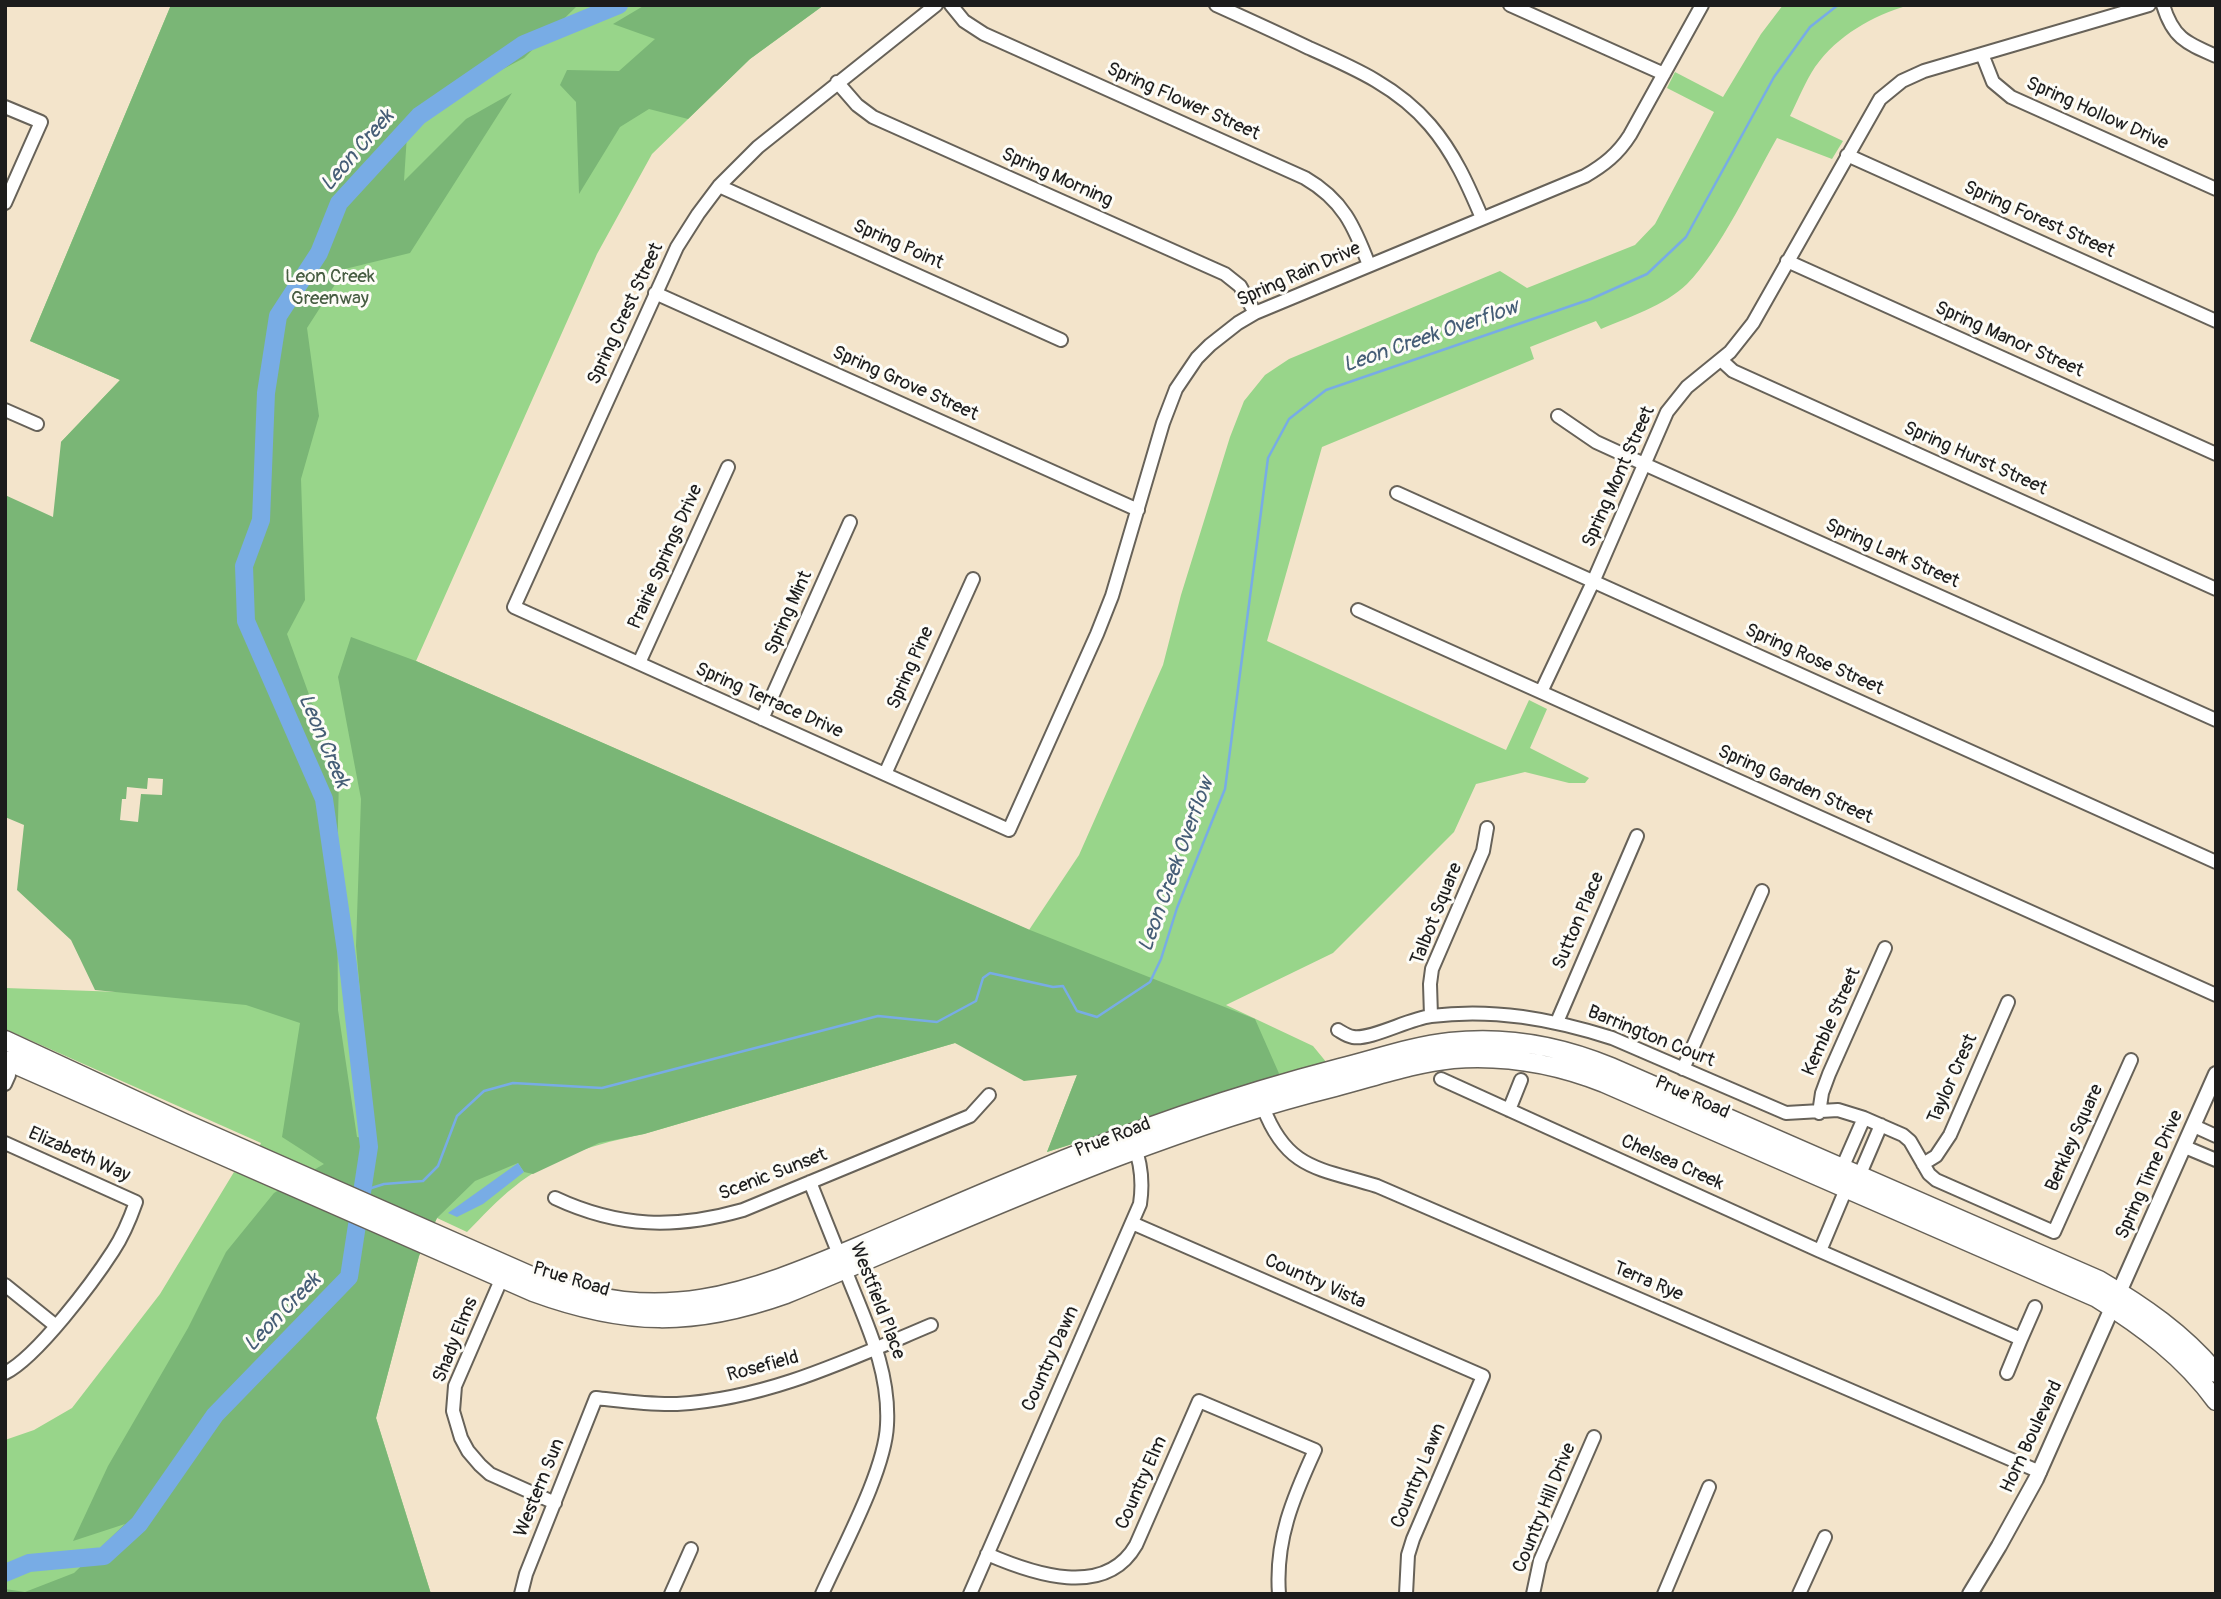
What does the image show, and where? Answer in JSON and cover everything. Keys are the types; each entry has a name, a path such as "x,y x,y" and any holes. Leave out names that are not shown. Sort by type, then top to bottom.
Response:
{"main road":[{"name":"Prue Road","path":"1133,1142 1280,1084 1417,1047 1450,1042 1527,1043 1847,1181 2097,1298 2115,1299 2181,1336 2216,1373"},
{"name":"Prue Road","path":"12,1043 245,1158"},
{"name":"Prue Road","path":"6,1061 245,1158 505,1272 614,1300 685,1302 749,1290 842,1262 1026,1175 1133,1142 1421,1065 1452,1059 1526,1061 1590,1068"},
{"name":"Prue Road","path":"2115,1299 2192,1372 2216,1401"}],"street":[{"name":"Spring Crest Street","path":"514,607 655,293 689,226 719,186 758,147 936,5"},
{"name":"Spring Flower Street","path":"951,5 964,21 984,34 1306,178 1322,188 1343,209 1356,231 1369,265"},
{"path":"1216,5 1354,68 1414,107 1443,141 1458,165 1482,218"},
{"path":"1510,5 1664,74"},
{"name":"Spring Rain Drive","path":"1009,830 1112,596 1169,405 1186,373 1217,339 1255,313 1585,176 1602,166 1623,146 1702,5"},
{"name":"Spring Mont Street","path":"1541,692 1593,582 1667,412 1687,387 1740,343 1874,107 1886,92 1924,71 2149,5"},
{"path":"2163,5 2174,31 2184,41 2216,56"},
{"name":"Spring Hollow Drive","path":"1982,54 1993,82 2011,97 2216,189"},
{"name":"Spring Morning","path":"837,82 857,105 873,117 1225,274 1240,286 1255,313"},
{"path":"5,107 41,122 5,203"},
{"name":"Spring Forest Street","path":"1847,155 2216,321"},
{"name":"Spring Point","path":"719,186 1061,340"},
{"name":"Spring Manor Street","path":"1787,261 2216,454"},
{"name":"Spring Grove Street","path":"655,293 1138,510"},
{"name":"Spring Hurst Street","path":"1721,360 1733,370 2216,589"},
{"path":"5,410 37,424"},
{"name":"Spring Lark Street","path":"1558,416 1595,442 2216,720"},
{"name":"Prairie Springs Drive","path":"639,663 728,467"},
{"name":"Spring Rose Street","path":"1397,493 2216,862"},
{"name":"Spring Mint","path":"762,719 850,522"},
{"name":"Spring Pine","path":"885,774 973,579"},
{"name":"Spring Terrace Drive","path":"514,607 1009,830"},
{"name":"Spring Garden Street","path":"1357,610 2216,995"},
{"name":"Talbot Square","path":"1431,1016 1432,969 1483,851 1487,828"},
{"name":"Sutton Place","path":"1556,1022 1637,836"},
{"path":"1683,1069 1762,891"},
{"name":"Kemble Street","path":"1819,1112 1829,1074 1885,948"},
{"name":"Taylor Crest","path":"1923,1164 1936,1156 1950,1135 2008,1002"},
{"name":"Barrington Court","path":"1338,1030 1347,1035 1364,1037 1412,1019 1497,1013 1556,1022 1612,1038 1786,1114 1838,1110 1881,1125 1910,1141 1929,1174 1943,1184 2054,1232"},
{"path":"5,1084 9,1075 6,1061 12,1043"},
{"name":"Berkley Square","path":"2054,1232 2131,1060"},
{"name":"Spring Time Drive","path":"2115,1299 2216,1074"},
{"name":"Chelsea Creek","path":"1441,1079 2021,1339"},
{"path":"1509,1110 1521,1080"},
{"name":"Scenic Sunset","path":"555,1198 605,1217 637,1223 669,1224 710,1219 743,1210 970,1116 981,1107 989,1095"},
{"name":"Terra Rye","path":"1263,1107 1272,1130 1286,1148 1306,1162 1328,1172 1377,1186 2039,1472"},
{"path":"1820,1251 1847,1181 1853,1144 1864,1118"},
{"path":"1847,1181 1870,1151 1881,1125"},
{"path":"2194,1126 2216,1136"},
{"name":"Country Dawn","path":"970,1594 1140,1204 1142,1191 1133,1142"},
{"name":"Elizabeth Way","path":"5,1143 136,1202 113,1251 56,1326"},
{"path":"1853,1144 1870,1151"},
{"path":"2185,1147 2216,1160"},
{"name":"Westfield Place","path":"810,1182 877,1348 887,1395 887,1426 882,1454 822,1594"},
{"name":"Country Vista","path":"1132,1223 1483,1376"},
{"name":"Shady Elms","path":"505,1272 455,1386 453,1411 461,1438 480,1465 490,1474 555,1503"},
{"path":"5,1284 56,1326 16,1367 5,1373"},
{"name":"Horn Boulevard","path":"1970,1594 2039,1472 2115,1299"},
{"path":"2007,1373 2035,1307"},
{"name":"Rosefield","path":"596,1398 676,1404 743,1395 794,1382 931,1325"},
{"name":"Country Lawn","path":"1406,1594 1408,1555 1413,1539 1483,1376"},
{"name":"Western Sun","path":"522,1594 526,1574 596,1398"},
{"name":"Country Elm","path":"987,1554 1016,1567 1059,1576 1097,1576 1118,1567 1136,1545 1199,1401 1315,1450 1283,1529 1278,1565 1279,1594"},
{"name":"Country Hill Drive","path":"1533,1594 1540,1562 1594,1437"},
{"path":"1664,1594 1709,1487"},
{"path":"1799,1594 1825,1537"},
{"path":"671,1594 691,1549"}],"green space":[{"name":"Leon Creek Greenway","path":"171,5 824,5 750,59 652,154 597,254 416,661 1029,930 1079,855 1163,665 1181,595 1230,437 1244,401 1265,375 1289,359 1500,271 1527,288 1635,245 1655,224 1714,112 1667,88 1675,72 1723,97 1761,34 1783,5 1909,5 1869,21 1845,36 1815,67 1805,85 1790,116 1843,141 1832,159 1777,138 1712,253 1678,292 1646,310 1601,329 1596,321 1530,347 1534,359 1322,447 1267,641 1506,750 1529,700 1547,709 1530,748 1589,778 1585,783 1569,783 1525,772 1476,784 1454,832 1333,953 1226,1005 1313,1046 1327,1063 1047,1152 1077,1075 955,1043 559,1159 528,1176 502,1197 467,1232 437,1218 419,1256 376,1418 431,1594 5,1594 5,1440 34,1430 72,1408 160,1294 234,1172 245,1175 261,1143 5,1029 5,988 298,998 61,442 120,380 30,341"},
{"name":"Leon Creek Greenway","path":"171,5 578,5 524,58 408,119 404,181 466,119 512,93 410,253 345,269 307,328 319,416 301,479 305,600 287,634 339,777 338,1010 357,1137 373,1140 356,946 361,799 338,677 351,637 416,661 1030,930 1255,1019 1281,1078 1047,1152 1077,1075 1024,1081 955,1043 644,1134 599,1143 533,1174 524,1172 518,1163 475,1181 437,1218 419,1256 376,1418 431,1594 5,1594 5,1589 25,1592 74,1573 125,1524 73,1541 108,1466 188,1328 226,1252 274,1193 324,1164 282,1137 300,1023 246,1005 95,990 71,940 17,890 24,825 5,817 5,495 53,517 61,442 120,380 30,341","holes":["148,778 163,779 162,795 141,794 138,822 120,820 122,799 126,799 127,787 147,789"]},
{"path":"645,5 824,5 750,59 688,119 649,109 620,127 579,194 576,102 560,85 567,70 619,71 655,39 613,24"}],"water":[{"path":"518,1163 524,1172 483,1204 457,1217 448,1213"}],"waterway":[{"name":"Leon Creek","path":"5,1573 29,1563 104,1556 139,1524 215,1415 349,1277 369,1147 348,965 324,799 246,621 244,566 261,520 266,393 278,316 319,253 339,203 419,116 524,44 619,5"},
{"name":"Leon Creek Overflow","path":"362,1191 384,1184 423,1181 438,1166 457,1116 484,1091 513,1083 602,1088 878,1016 937,1022 976,1001 983,978 990,973 1053,987 1063,986 1077,1011 1097,1017 1150,982 1225,789 1268,458 1289,419 1326,390 1591,299 1647,274 1686,237 1774,77 1810,27 1838,5"}]}
